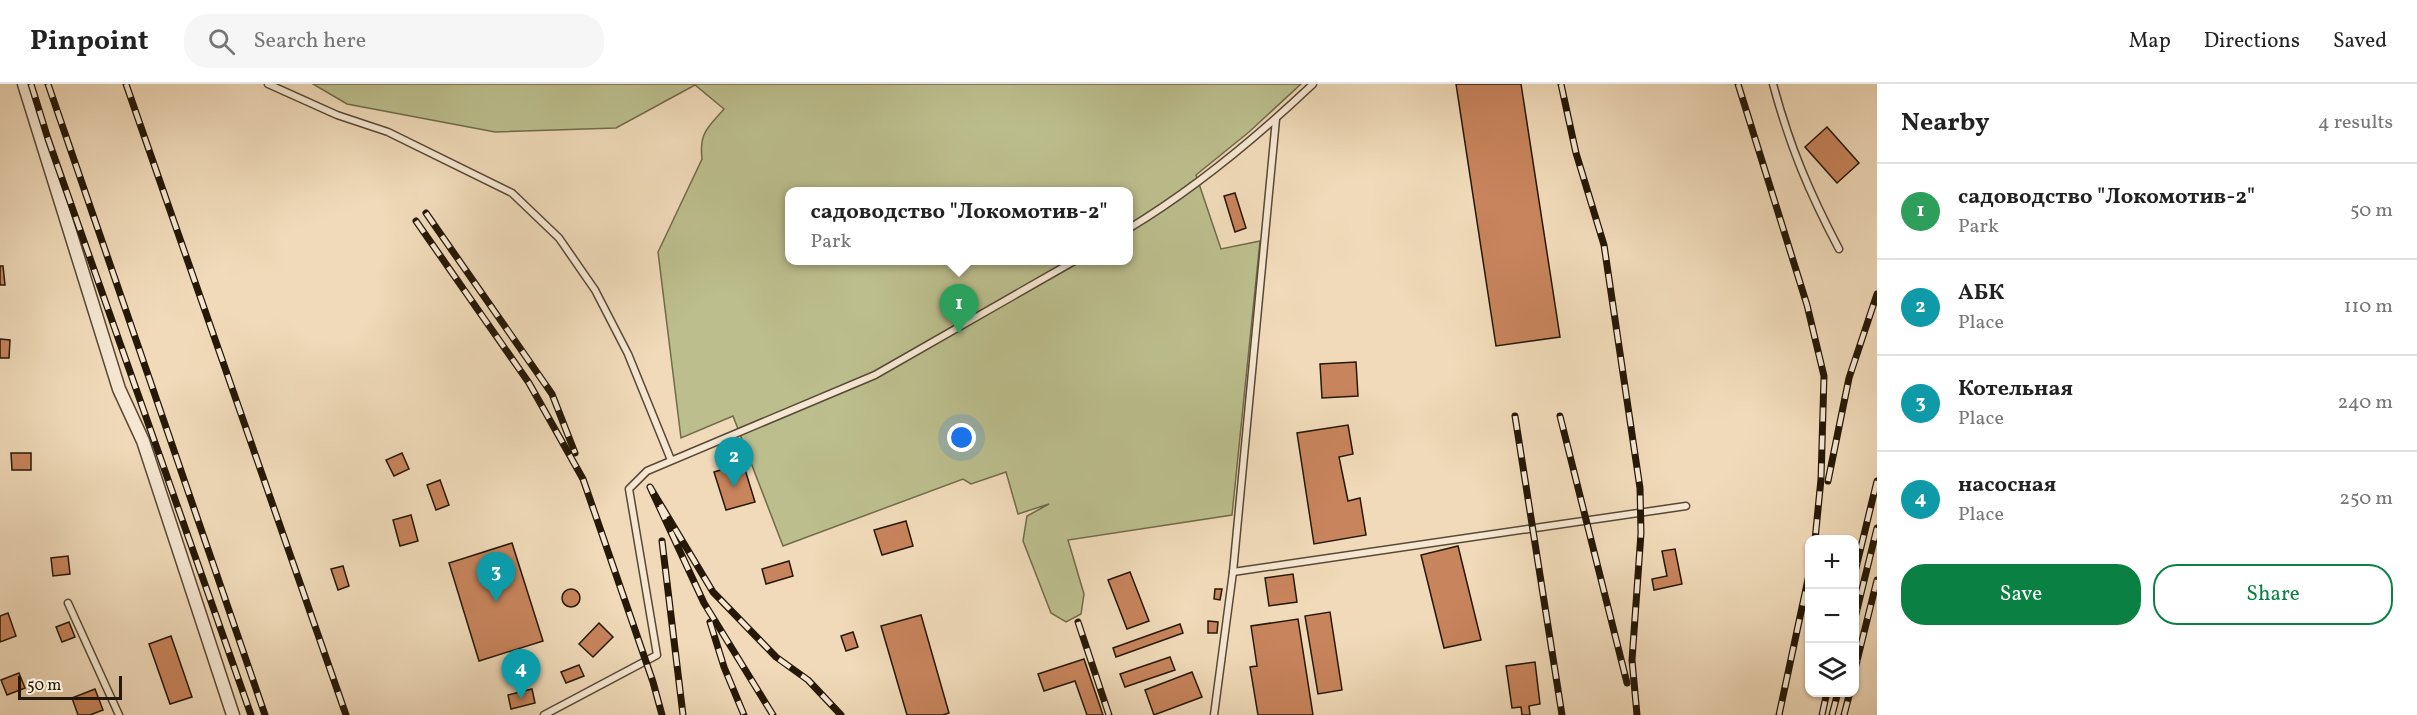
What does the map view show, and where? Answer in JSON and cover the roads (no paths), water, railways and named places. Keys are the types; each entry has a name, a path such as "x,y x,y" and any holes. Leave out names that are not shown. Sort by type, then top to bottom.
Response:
{"street":[{"path":"24,84 119,389 143,441 233,715"}],"lane":[{"path":"268,84 337,115 388,132 512,194 558,238 595,290 628,354 671,460"},
{"path":"1133,226 1176,200 1276,119 1313,84"},
{"path":"1773,84 1786,132 1806,185 1839,249"},
{"path":"1214,715 1233,572 1276,119"},
{"path":"544,715 657,655 629,489 646,471 875,375 1069,265"},
{"path":"1233,572 1686,506"},
{"path":"68,603 119,715"}],"railway":[{"path":"31,84 48,139 251,715"},
{"path":"48,84 265,715"},
{"path":"126,84 346,715"},
{"path":"1561,84 1576,153 1604,245 1640,488 1641,533 1632,660 1637,715"},
{"path":"1738,84 1807,305 1824,376 1821,479 1815,535"},
{"path":"426,213 552,394 575,453"},
{"path":"416,221 529,383 583,479 653,682 662,715"},
{"path":"1828,481 1849,378 1877,294"},
{"path":"1515,416 1562,715"},
{"path":"1560,416 1627,683"},
{"path":"1859,555 1877,481"},
{"path":"773,715 704,603 650,487 713,592 776,657 808,680 841,715"},
{"path":"1859,602 1877,528"},
{"path":"662,541 683,715"},
{"path":"1859,653 1877,580"},
{"path":"1779,715 1806,589"},
{"path":"710,622 724,667 744,715"},
{"path":"1078,622 1109,715"},
{"path":"1822,715 1826,697"},
{"path":"1832,715 1837,697"},
{"path":"1844,715 1849,697"}],"place":[{"name":"садоводство \"Локомотив-2\"","path":"959,334"},
{"name":"АБК","path":"734,487"},
{"name":"Котельная","path":"496,602"},
{"name":"насосная","path":"521,699"}]}
